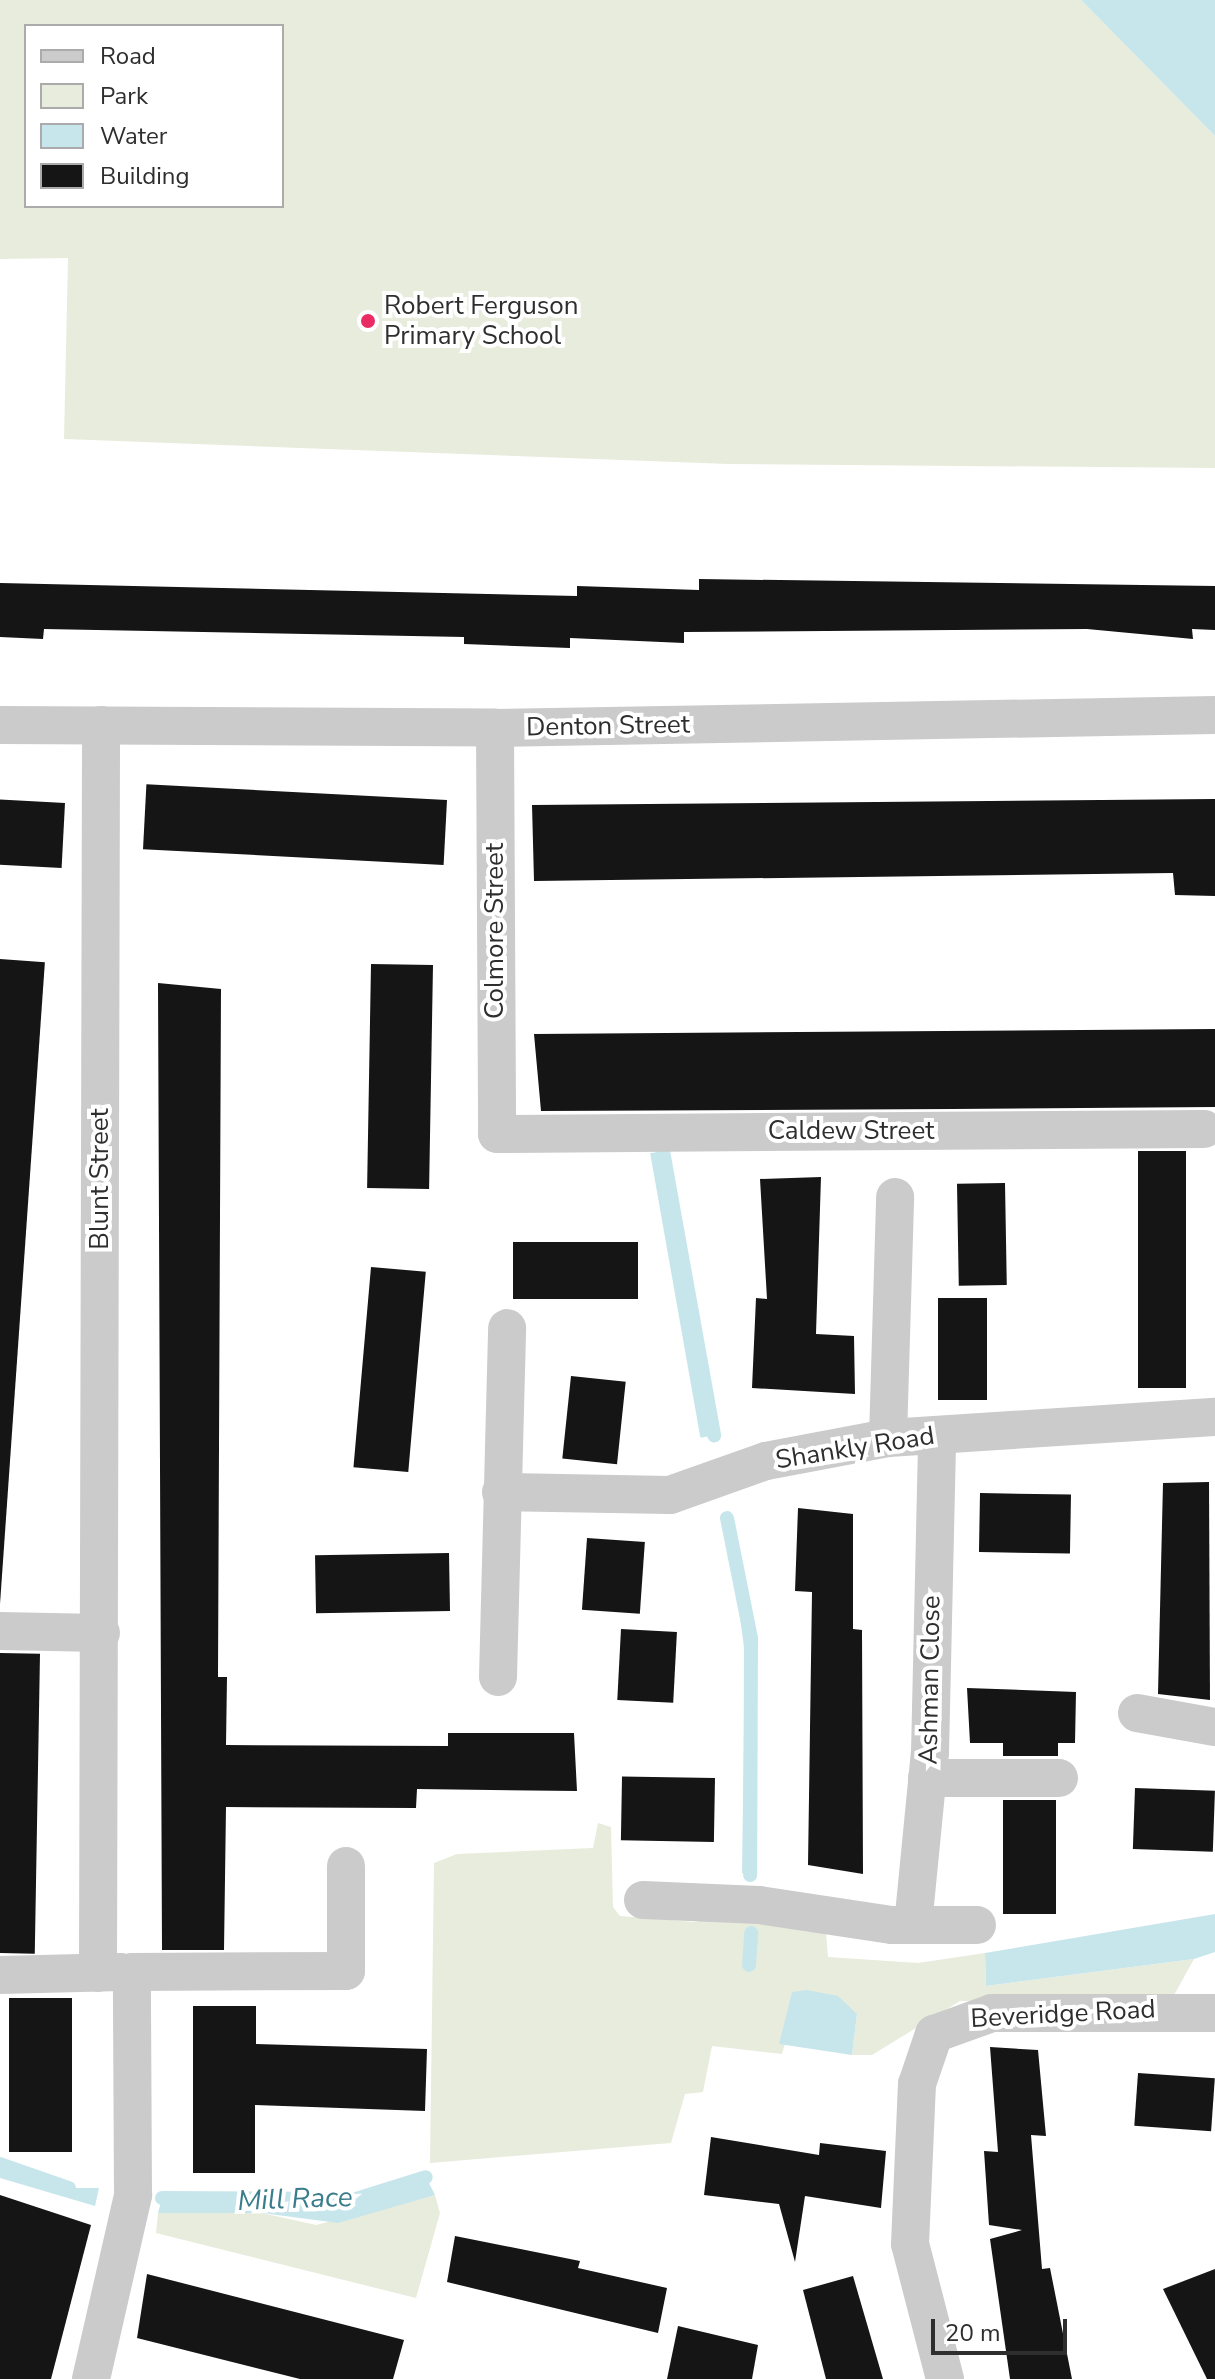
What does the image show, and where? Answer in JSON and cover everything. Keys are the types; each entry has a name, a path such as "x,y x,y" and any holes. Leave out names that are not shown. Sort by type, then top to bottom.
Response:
{"street":[{"name":"Denton Street","path":"0,725 495,728 1215,715"},
{"name":"Blunt Street","path":"98,2377 133,2195 109,1966 101,1633 101,725"},
{"name":"Colmore Street","path":"495,728 497,1134"},
{"name":"Caldew Street","path":"497,1134 1204,1129"},
{"path":"888,1438 895,1197"},
{"path":"498,1677 507,1328"},
{"name":"Shankly Road","path":"501,1492 670,1495 766,1461 888,1438 1215,1417"},
{"name":"Ashman Close","path":"913,1925 927,1778 937,1435"},
{"path":"0,1631 101,1633"},
{"path":"1137,1713 1215,1727"},
{"path":"927,1778 1059,1778"},
{"path":"0,1975 109,1966 346,1971 346,1866"},
{"path":"643,1900 759,1905 913,1925 977,1925"},
{"name":"Beveridge Road","path":"945,2379 910,2244 917,2084 934,2034 992,2013 1213,2013"}],"green space":[{"path":"0,0 1081,0 1215,136 1215,468 729,464 64,439 68,258 0,259"},
{"path":"598,1823 611,1827 613,1907 620,1916 694,1922 733,1915 826,1932 828,1957 918,1963 985,1953 986,1986 1194,1959 1173,1997 960,2001 872,2055 852,2055 857,2014 779,2044 785,2044 782,2054 712,2046 703,2092 685,2094 671,2143 430,2163 434,1863 457,1854 593,1848"},
{"path":"435,2195 440,2213 416,2298 156,2233 158,2213 262,2213 316,2225"}],"water":[{"path":"1081,0 1215,0 1215,136"},
{"path":"663,1151 713,1436 700,1438 650,1153"},
{"path":"727,1518 751,1638 750,1875 742,1873 745,1655"},
{"path":"1215,1914 1215,1952 1194,1959 986,1986 985,1953"},
{"path":"807,1990 838,1996 857,2014 852,2055 779,2044 792,1992"},
{"path":"0,2164 69,2188 99,2188 95,2206 0,2178"},
{"path":"426,2177 435,2195 338,2223 262,2213 158,2213 162,2198 356,2199"}],"building":[{"path":"699,579 1215,586 1215,630 1192,629 1193,639 1087,629 684,632 684,643 570,638 570,648 464,644 464,637 44,629 43,639 0,637 0,583 577,596 577,586 699,590"},
{"path":"146,784 447,800 444,865 143,849"},
{"path":"1215,799 1215,896 1175,895 1173,873 534,881 532,805"},
{"path":"0,800 65,803 62,868 0,865"},
{"path":"0,959 45,962 0,1604"},
{"path":"371,964 433,965 429,1189 367,1188"},
{"path":"158,983 221,989 218,1677 227,1677 226,1745 448,1746 448,1733 574,1733 577,1791 417,1789 416,1808 226,1807 224,1950 162,1950"},
{"path":"1215,1029 1215,1107 951,1109 541,1111 534,1034"},
{"path":"1138,1151 1186,1151 1186,1388 1138,1388"},
{"path":"821,1177 816,1334 854,1336 855,1394 752,1388 756,1298 767,1299 760,1179"},
{"path":"1005,1183 1007,1285 959,1286 957,1184"},
{"path":"513,1242 638,1242 638,1299 513,1299"},
{"path":"371,1267 426,1272 408,1472 353,1467"},
{"path":"938,1298 987,1298 987,1400 938,1400"},
{"path":"571,1376 626,1382 617,1464 562,1459"},
{"path":"1209,1482 1210,1700 1158,1694 1163,1483"},
{"path":"980,1493 1071,1495 1070,1554 979,1552"},
{"path":"798,1508 853,1514 853,1629 862,1630 863,1874 808,1865 812,1592 795,1591"},
{"path":"587,1538 645,1542 640,1614 582,1610"},
{"path":"449,1553 450,1611 316,1613 315,1555"},
{"path":"621,1629 677,1632 673,1703 617,1700"},
{"path":"0,1653 40,1654 35,1954 0,1953"},
{"path":"967,1688 1076,1692 1075,1743 1058,1743 1058,1756 1003,1756 1003,1743 970,1743"},
{"path":"622,1776 715,1778 714,1842 621,1840"},
{"path":"1135,1788 1215,1791 1213,1852 1133,1849"},
{"path":"1003,1800 1056,1800 1056,1914 1003,1914"},
{"path":"9,1998 72,1998 72,2152 9,2152"},
{"path":"193,2006 256,2006 256,2044 427,2049 425,2111 255,2105 255,2173 193,2173"},
{"path":"990,2047 1038,2050 1046,2136 1031,2135 1042,2269 1050,2268 1072,2379 1010,2379 990,2239 1022,2230 989,2225 984,2151 998,2152"},
{"path":"1138,2073 1215,2078 1211,2131 1134,2126"},
{"path":"711,2137 819,2155 820,2143 886,2151 881,2208 805,2196 795,2262 779,2204 704,2195"},
{"path":"0,2195 91,2225 51,2379 0,2379"},
{"path":"455,2236 580,2261 578,2268 667,2288 658,2333 447,2282"},
{"path":"1215,2269 1215,2379 1207,2379 1163,2289"},
{"path":"147,2274 404,2340 393,2379 300,2379 137,2338"},
{"path":"853,2276 883,2379 826,2379 803,2290"},
{"path":"678,2326 758,2345 752,2379 667,2379"}],"waterway":[{"path":"663,1151 714,1435"},
{"path":"727,1518 751,1638 750,1875"},
{"path":"749,1965 751,1933"},
{"path":"0,2164 69,2188"},
{"name":"Mill Race","path":"162,2198 356,2199 426,2177"}],"place":[{"name":"Robert Ferguson Primary School","path":"368,321"}]}
